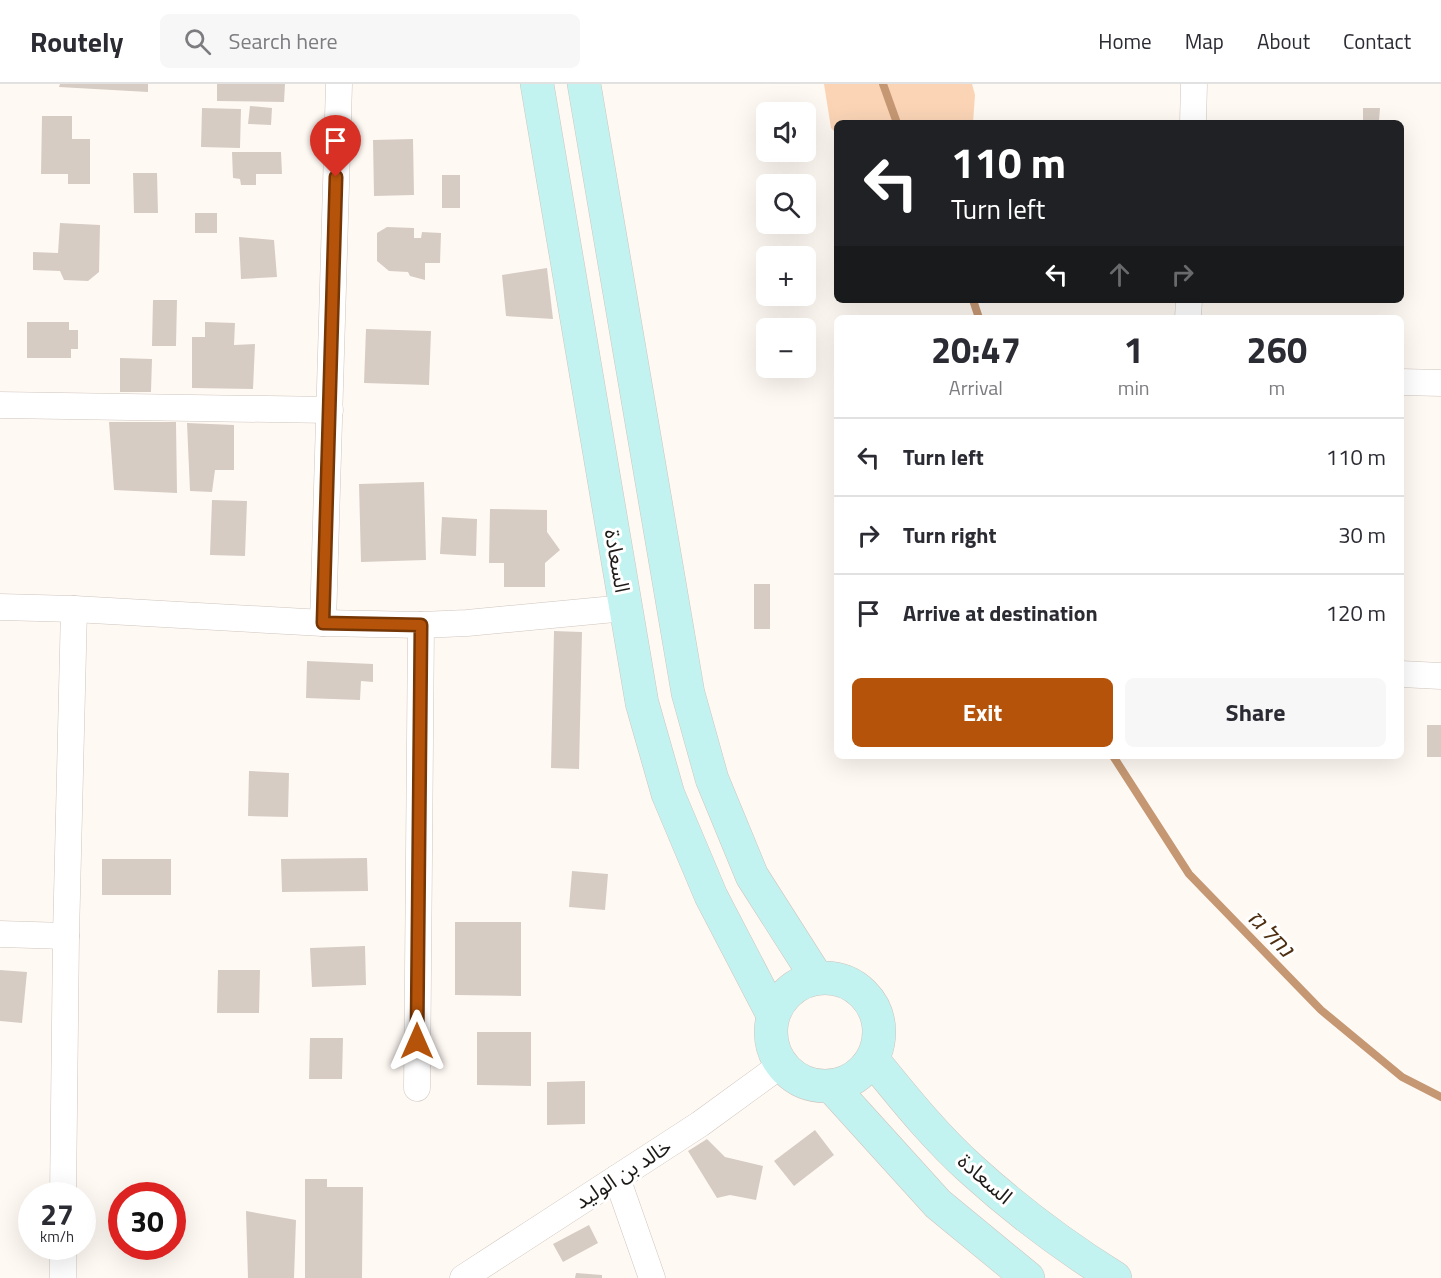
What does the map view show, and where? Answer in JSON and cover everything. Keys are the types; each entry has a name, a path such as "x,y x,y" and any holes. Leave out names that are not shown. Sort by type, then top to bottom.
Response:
{"street":[{"path":"323,623 339,84"},
{"name":"السعادة","path":"537,84 642,703 668,794 711,896 773,1015"},
{"path":"584,84 687,693 712,779 753,876 817,978"},
{"path":"1193,120 1194,84"},
{"path":"1404,382 1441,383"},
{"path":"0,405 330,410"},
{"path":"0,607 323,623 421,625 467,623 625,608"},
{"path":"63,1182 66,936 74,609"},
{"path":"417,1088 421,625"},
{"path":"1404,674 1441,676"},
{"path":"0,934 66,936"},
{"path":"817,978 836,979 852,985 867,997 878,1017 880,1036 873,1060 860,1075 844,1084 832,1087 813,1086 795,1079 781,1065 774,1053 770,1035 773,1015 789,990 817,978"},
{"name":"السعادة","path":"873,1060 917,1113 971,1169 1066,1247 1115,1278"},
{"name":"خالد بن الوليد","path":"463,1278 700,1124 781,1065"},
{"path":"832,1087 938,1204 1028,1278"},
{"path":"617,1178 652,1278"},
{"path":"63,1260 63,1278"}],"shaded area":[{"path":"824,84 972,84 975,95 973,120 834,120 834,131 831,128"}],"building":[{"path":"60,84 148,84 148,92 59,87"},
{"path":"217,84 285,84 284,102 217,101"},
{"path":"250,106 272,108 271,125 248,124"},
{"path":"202,108 241,109 240,148 201,147"},
{"path":"1363,108 1380,108 1379,120 1363,120"},
{"path":"42,116 72,116 72,139 90,139 90,184 68,184 68,174 41,174"},
{"path":"413,139 414,195 374,196 373,140"},
{"path":"232,152 281,152 282,174 256,174 256,185 241,185 240,179 233,178"},
{"path":"133,173 157,173 158,213 134,213"},
{"path":"442,175 460,175 460,208 442,208"},
{"path":"195,213 217,213 217,233 195,233"},
{"path":"60,223 100,225 99,272 88,281 64,280 60,271 33,270 33,252 58,253"},
{"path":"387,227 414,228 414,238 421,238 422,232 441,233 440,263 425,263 425,280 410,276 408,272 389,271 377,261 377,233"},
{"path":"239,237 274,240 277,277 241,279"},
{"path":"547,268 553,319 506,316 502,275"},
{"path":"153,300 177,300 176,346 152,346"},
{"path":"27,322 69,322 69,330 78,330 78,349 71,349 71,358 27,358"},
{"path":"205,322 235,323 234,345 255,344 253,389 192,388 192,337 205,337"},
{"path":"366,329 431,331 429,385 364,383"},
{"path":"120,358 152,359 151,392 120,392"},
{"path":"109,422 176,422 177,493 114,490"},
{"path":"187,423 234,425 234,470 215,470 212,492 190,491"},
{"path":"424,482 426,560 361,562 359,484"},
{"path":"212,500 247,501 245,556 210,555"},
{"path":"490,509 547,510 547,532 560,550 545,563 545,587 504,587 504,563 489,563"},
{"path":"442,517 477,519 476,556 440,554"},
{"path":"754,584 770,584 770,629 754,629"},
{"path":"554,631 582,632 579,769 551,768"},
{"path":"307,661 373,664 373,682 361,681 360,700 306,698"},
{"path":"1427,725 1441,725 1441,757 1427,757"},
{"path":"249,771 289,773 288,817 248,816"},
{"path":"367,858 368,891 282,892 281,859"},
{"path":"102,859 171,859 171,895 102,895"},
{"path":"572,871 608,874 605,910 569,907"},
{"path":"455,922 521,922 521,996 455,995"},
{"path":"365,946 366,985 312,987 310,948"},
{"path":"0,970 27,972 22,1023 0,1021"},
{"path":"218,970 260,970 259,1013 217,1013"},
{"path":"477,1032 531,1032 531,1086 477,1085"},
{"path":"310,1038 343,1038 342,1079 309,1079"},
{"path":"585,1081 585,1124 547,1125 547,1082"},
{"path":"815,1130 834,1155 794,1186 774,1161"},
{"path":"707,1139 725,1157 763,1166 756,1200 730,1195 717,1198 688,1151"},
{"path":"305,1179 327,1179 327,1187 363,1187 362,1278 305,1278"},
{"path":"246,1211 296,1220 294,1278 248,1278"},
{"path":"589,1225 598,1243 563,1262 553,1244"},
{"path":"576,1273 602,1275 602,1278 575,1278"}],"waterway":[{"name":"נחל גז","path":"883,84 896,120"},
{"name":"נחל גז","path":"974,303 978,315"},
{"name":"נחל גז","path":"1115,759 1189,874 1321,1010 1402,1077 1441,1097"}],"route":[{"path":"336,177 323,623 421,625 417,1041"}]}
